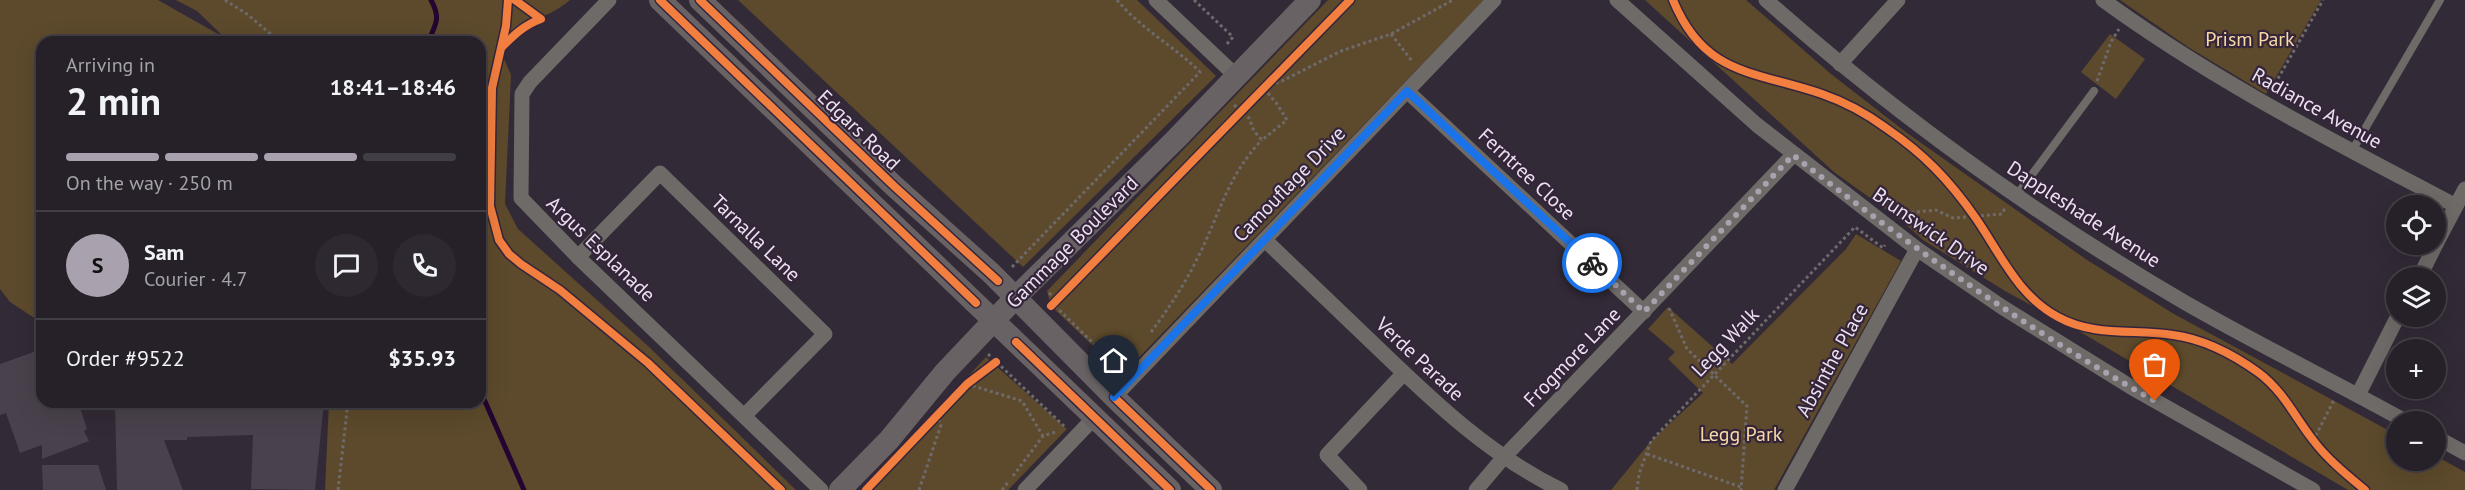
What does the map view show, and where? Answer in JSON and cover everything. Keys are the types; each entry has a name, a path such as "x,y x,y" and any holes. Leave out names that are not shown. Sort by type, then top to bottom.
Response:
{"main road":[{"path":"660,0 1170,490"},
{"name":"Edgars Road","path":"700,0 894,186 1016,297 1114,397 1211,490"},
{"name":"Gammage Boulevard","path":"840,490 888,440 945,372 1016,297 1177,138 1310,0"}],"street":[{"name":"Argus Esplanade","path":"609,0 524,88 520,99 521,198 578,257 821,490"},
{"path":"1156,0 1228,84"},
{"name":"Camouflage Drive","path":"1114,397 1494,0"},
{"name":"Brunswick Drive","path":"1617,0 1719,93 1793,155 1894,233 2002,307 2136,390 2313,490"},
{"name":"Dappleshade Avenue","path":"1766,0 1840,64 1917,125 2016,196 2183,302 2252,341 2387,411"},
{"path":"1840,64 1898,0"},
{"name":"Radiance Avenue","path":"2103,0 2181,54 2265,105 2456,206"},
{"name":"Ferntree Close","path":"1407,91 1644,312"},
{"name":"Frogmore Lane","path":"1476,490 1504,457 1793,155"},
{"name":"Tarnalla Lane","path":"578,257 660,173 825,334 744,416"},
{"path":"2446,225 2465,189"},
{"name":"Verde Parade","path":"1265,240 1470,433 1504,457 1561,490"},
{"name":"Absinthe Place","path":"1785,490 1917,249"},
{"path":"2358,395 2392,327"},
{"path":"1360,490 1327,455 1404,373"},
{"path":"1025,490 1094,418"},
{"path":"2446,443 2465,453"}],"lane":[{"path":"2352,151 2440,0"},
{"path":"2016,196 2094,91"}],"path":[{"path":"225,0 254,19 273,36"},
{"path":"1117,0 1135,19 1184,56 1200,72 1228,84 1239,111 1249,118 1254,131 1262,140"},
{"path":"1263,87 1282,81 1341,51 1391,34 1453,0"},
{"path":"2265,105 2323,0"},
{"path":"2094,91 2111,42 2128,18"},
{"path":"1391,34 1424,74"},
{"path":"998,281 1200,72"},
{"path":"1255,95 1274,76"},
{"path":"1148,337 1181,289 1198,259 1241,163 1262,140 1287,120 1263,87"},
{"path":"1231,119 1247,103"},
{"path":"1894,233 1907,213 1936,210 1953,218 2001,214 2016,196"},
{"path":"1968,207 1980,224"},
{"path":"1065,290 1052,305 1120,368"},
{"path":"1646,454 1741,489 1747,406 1687,349 1671,311 1660,296"},
{"path":"975,340 1067,429 1043,436 1002,490"},
{"path":"989,368 996,362"},
{"path":"960,392 974,379"},
{"path":"967,384 1022,401 1043,436"},
{"path":"2307,433 2316,444 2334,400"},
{"path":"338,490 347,408"},
{"path":"929,424 945,408"},
{"path":"918,490 941,424 937,416"}],"green space":[{"path":"0,0 158,0 221,36 36,36 36,319 10,302 0,289"},
{"path":"176,0 570,0 521,29 500,49 511,75 505,204 518,229 648,346 796,490 325,490 329,408 486,408 486,36 223,36 197,11"},
{"path":"738,0 1137,0 1216,76 1023,267"},
{"path":"1328,0 1484,0 1123,374 1051,306 1047,291"},
{"path":"1645,0 1746,0 1831,74 1907,133 2087,260 2174,314 2386,429 2386,471 2446,471 2446,462 2465,472 2465,490 2348,490 2077,330 2005,291 1923,240 1902,221 1834,172"},
{"name":"Prism Park","path":"2120,0 2321,0 2266,94 2188,47"},
{"path":"2110,34 2145,59 2116,99 2081,72"},
{"name":"Legg Park","path":"1856,234 1901,261 1774,490 1611,490 1651,441 1703,393 1668,359 1675,352 1648,329 1668,307 1732,364 1846,249"},
{"path":"986,357 1067,429 1008,490 862,490"}],"building":[{"path":"36,351 36,408 80,408 87,429 84,431 89,441 42,459 42,445 20,453 6,413 0,415 0,364"},
{"path":"115,408 323,408 315,490 251,489 253,435 164,440 183,490 117,490"},
{"path":"42,465 98,465 106,490 43,490"}],"waterway":[{"path":"430,36 437,16 431,0"},
{"path":"486,404 524,490"}],"cycle path":[{"path":"508,0 506,26 492,88 490,206 499,240 509,254 521,264 560,290 648,363 781,490"},
{"path":"502,47 524,27 541,19 515,0"},
{"path":"660,0 976,303"},
{"path":"700,0 894,186 998,281"},
{"path":"1051,306 1350,0"},
{"path":"1673,0 1686,25 1700,44 1716,57 1734,67 1839,101 1871,118 1900,138 1935,168 1955,191 1975,217 2011,273 2032,298 2044,308 2058,317 2086,327 2185,337 2229,354 2267,380 2282,396 2319,447 2365,490"},
{"path":"1016,342 1170,490"},
{"path":"866,490 967,384 996,362"},
{"path":"1114,397 1211,490"}],"way so far":[{"path":"1592,263 1644,312 1793,155 1894,233 2002,307 2155,401"}],"route":[{"path":"1114,397 1407,91 1592,263"}]}
